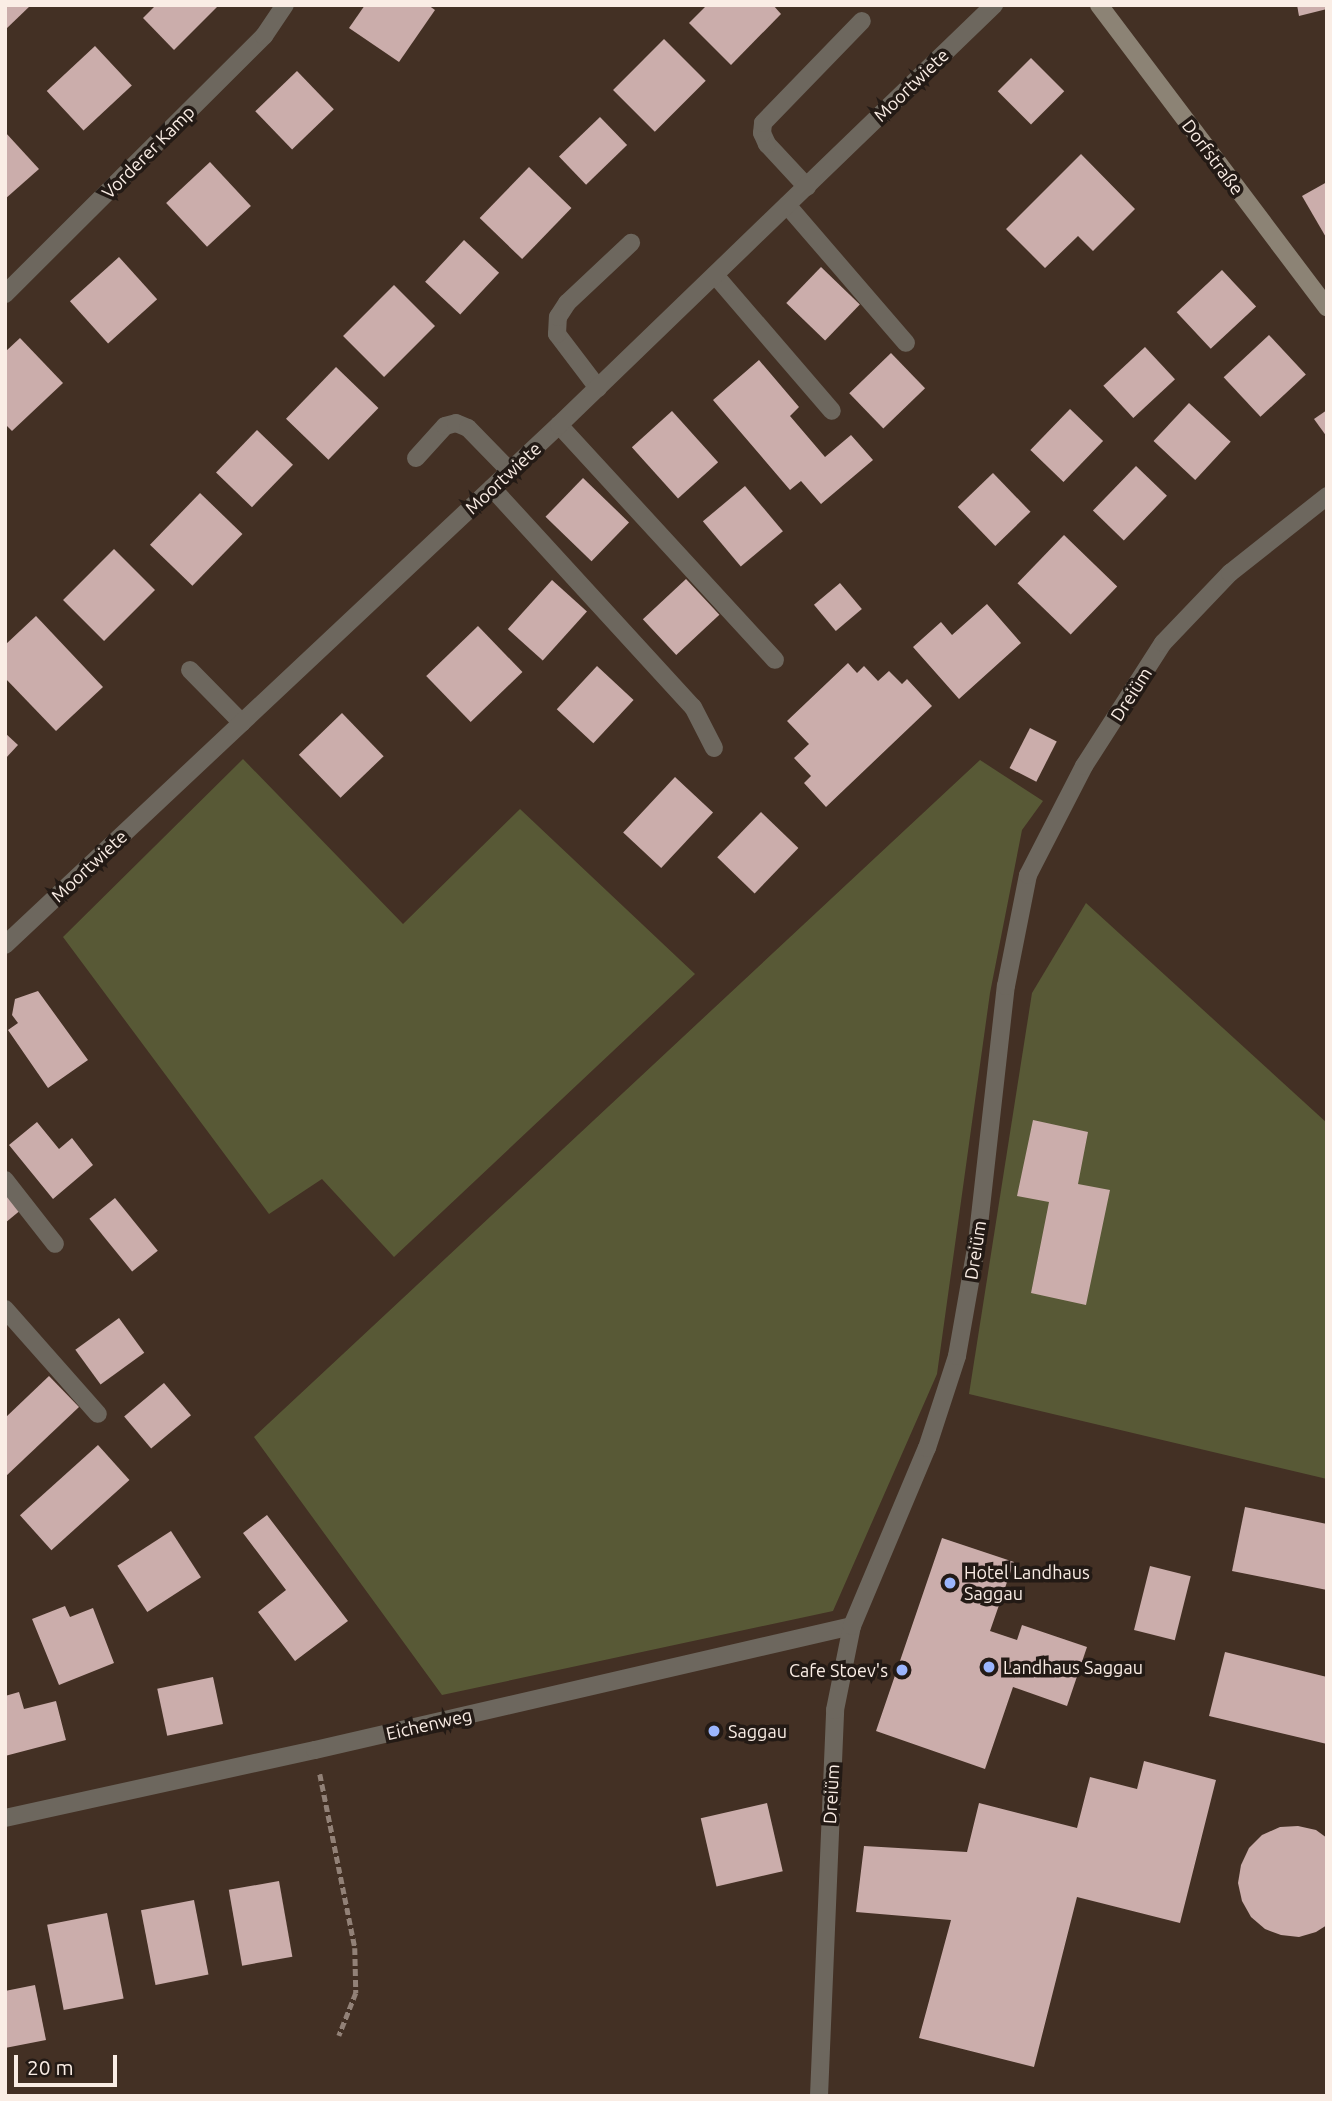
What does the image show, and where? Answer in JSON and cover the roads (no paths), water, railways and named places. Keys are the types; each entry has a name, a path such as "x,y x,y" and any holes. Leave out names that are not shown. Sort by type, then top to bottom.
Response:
{"street":[{"name":"Vorderer Kamp","path":"5,295 264,36 285,5"},
{"name":"Moortwiete","path":"5,945 598,388 994,5"},
{"name":"Dorfstraße","path":"1099,5 1327,309"},
{"path":"807,187 767,144 762,133 763,123 862,21"},
{"path":"787,205 906,343"},
{"path":"598,388 556,334 558,317 582,289 631,243"},
{"path":"715,275 832,411"},
{"path":"416,458 445,425 456,423 468,428 510,471"},
{"path":"559,425 775,660"},
{"path":"492,488 693,707 714,748"},
{"name":"Dreiüm","path":"819,2096 835,1710 852,1626 927,1448 957,1356 977,1243 1006,986 1028,875 1084,766 1163,643 1230,573 1327,496"},
{"path":"190,670 242,723"},
{"path":"5,1180 55,1244"},
{"path":"5,1309 98,1414"},
{"name":"Eichenweg","path":"5,1818 315,1750 852,1626"}],"place":[{"name":"Hotel Landhaus Saggau","path":"950,1583"},
{"name":"Landhaus Saggau","path":"989,1667"},
{"name":"Cafe Stoev's","path":"902,1670"},
{"name":"Saggau","path":"714,1731"}]}
